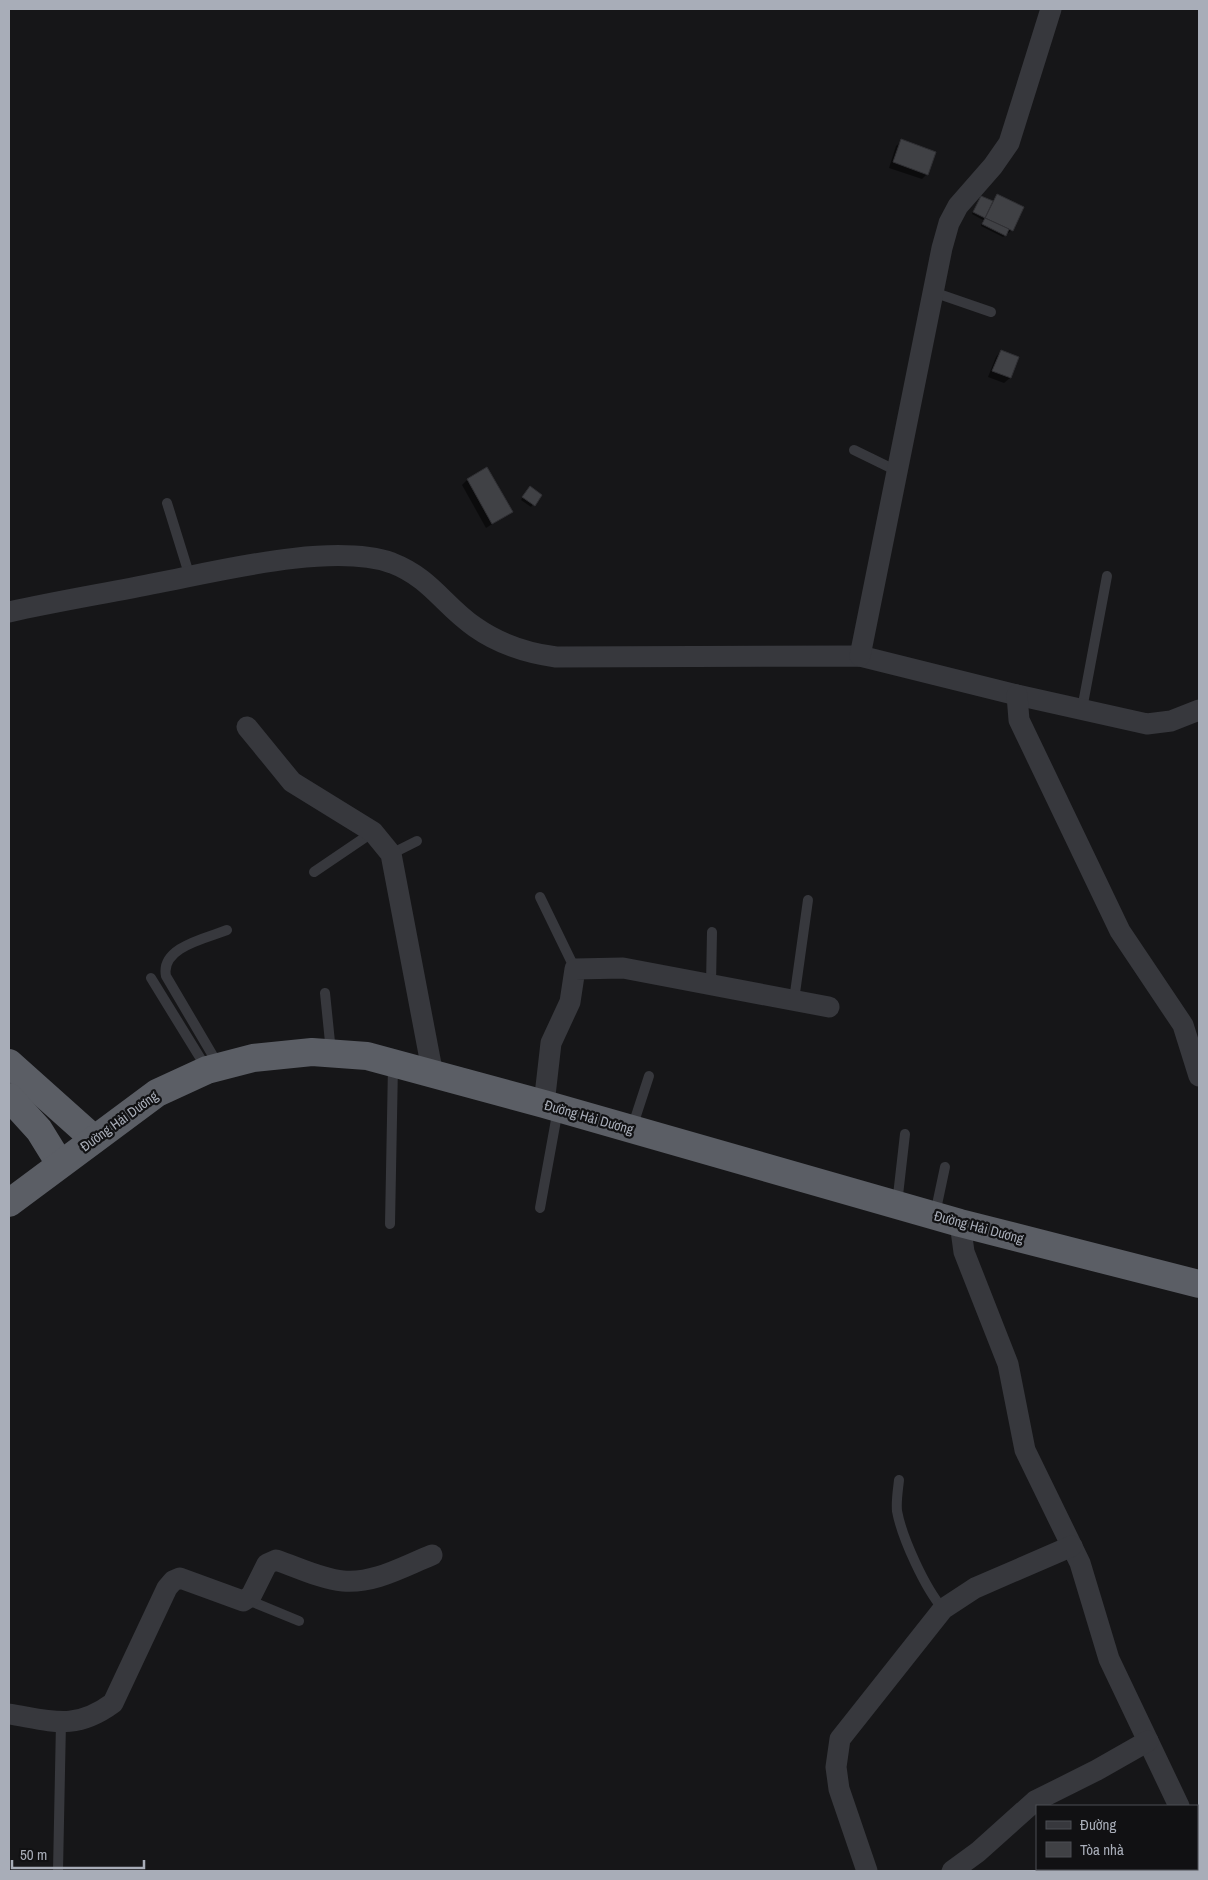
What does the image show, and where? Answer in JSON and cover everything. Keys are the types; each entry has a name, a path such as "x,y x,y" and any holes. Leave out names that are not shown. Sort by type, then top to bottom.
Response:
{"highway":[{"name":"Đường Hải Dương","path":"9,1203 156,1093 214,1069 253,1058 312,1052 331,1053 367,1056 551,1106 947,1219 1199,1284"},
{"path":"9,1063 94,1139"},
{"path":"9,1097 40,1130 60,1164"}],"street":[{"path":"860,656 942,248 949,224 958,206 993,166 1009,143 1051,9"},
{"path":"9,612 190,577 316,556 354,555 391,563 412,573 431,586 475,627 509,645 532,654 556,657 860,656 1017,695 1147,724 1171,721 1199,710"},
{"path":"1017,695 1019,720 1106,904 1120,932 1181,1020 1199,1076"},
{"path":"247,727 292,782 373,832 391,854 433,1075"},
{"path":"551,1106 551,1043 570,1002 574,969 624,968 828,1007"},
{"path":"947,1219 964,1252 1008,1364 1025,1450 1083,1572 1109,1659 1179,1805"},
{"path":"867,1871 839,1789 836,1767 840,1738 943,1609 975,1588 1072,1546"},
{"path":"9,1714 61,1722 80,1721 96,1716 113,1703 167,1588 173,1581 180,1578 189,1579 238,1600 248,1600 271,1560 341,1581 355,1581 370,1579 432,1555"},
{"path":"952,1871 978,1852 1035,1801 1097,1770 1148,1741"}],"lane":[{"path":"933,292 991,312"},
{"path":"854,450 897,471"},
{"path":"166,503 190,577"},
{"path":"1082,709 1108,576"},
{"path":"314,872 373,832"},
{"path":"391,854 417,841"},
{"path":"540,897 574,969"},
{"path":"794,1000 808,900"},
{"path":"214,1069 166,976 165,968 168,958 180,949 227,930"},
{"path":"711,984 712,932"},
{"path":"151,978 214,1069"},
{"path":"325,993 331,1053"},
{"path":"390,1224 393,1064"},
{"path":"632,1129 649,1076"},
{"path":"540,1208 551,1106"},
{"path":"897,1204 905,1134"},
{"path":"944,1166 947,1219"},
{"path":"899,1480 897,1506 903,1533 931,1595 943,1609"},
{"path":"248,1600 299,1621"},
{"path":"58,1871 61,1722"}],"building":[{"path":"901,139 936,152 928,175 893,162"},
{"path":"997,194 1024,207 1013,231 985,218"},
{"path":"981,196 993,201 985,218 973,212"},
{"path":"985,218 1009,229 1006,236 982,224"},
{"path":"1001,350 1019,357 1011,378 992,371"},
{"path":"487,467 513,512 492,524 467,479"},
{"path":"530,486 542,495 535,506 522,497"}]}
